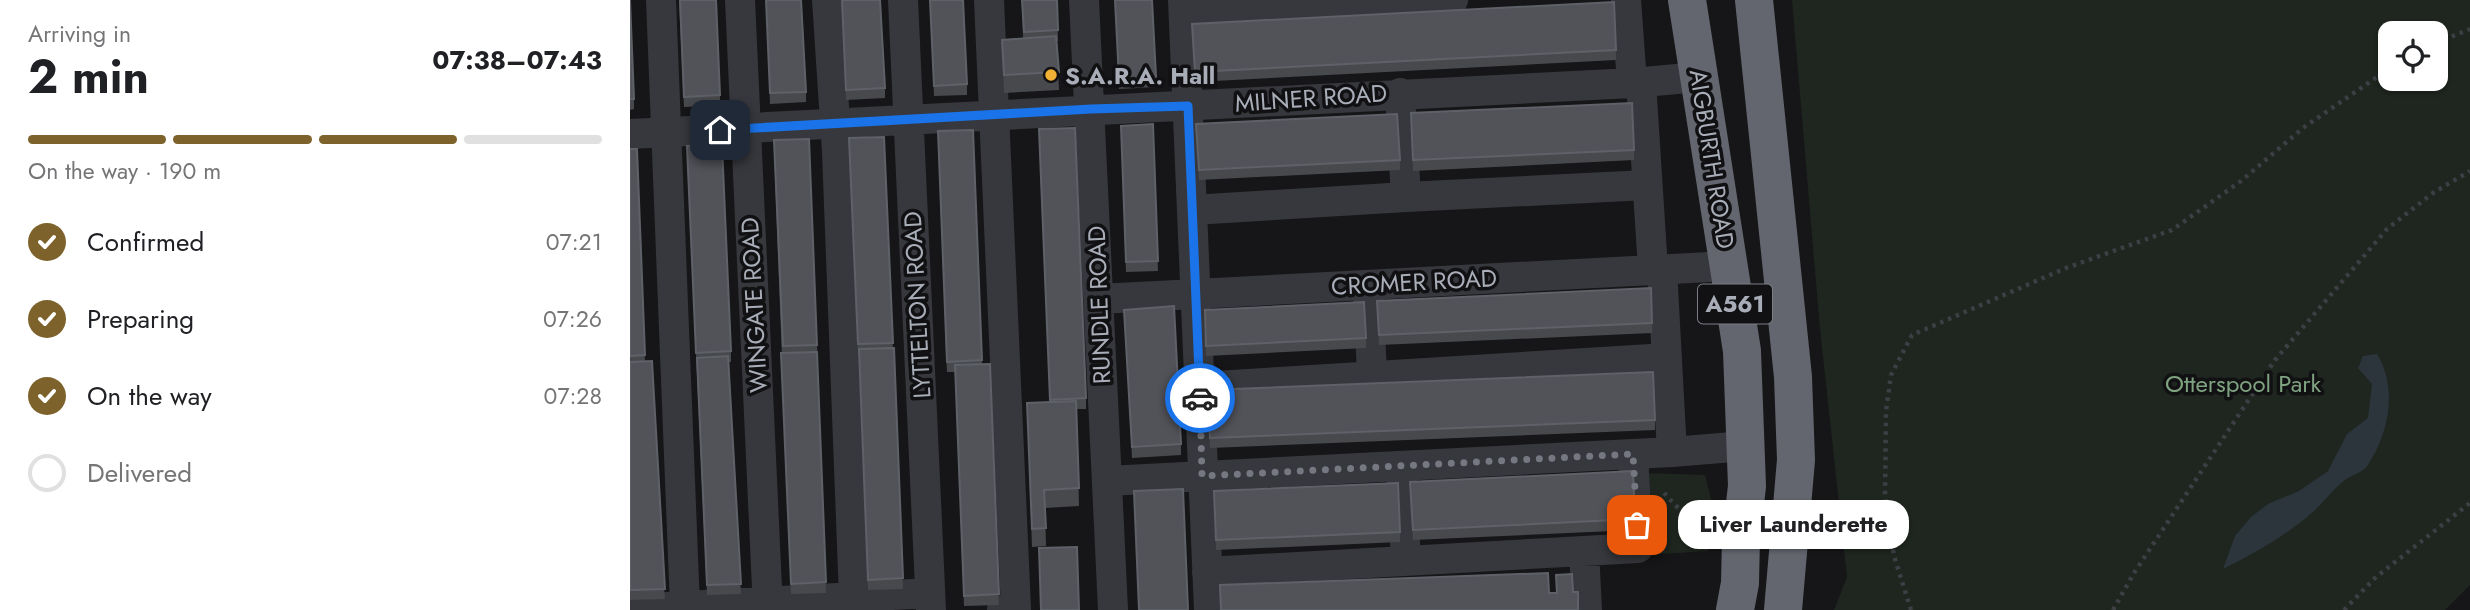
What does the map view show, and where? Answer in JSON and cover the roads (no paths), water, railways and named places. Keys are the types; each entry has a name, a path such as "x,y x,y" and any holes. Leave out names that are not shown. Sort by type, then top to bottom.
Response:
{"highway":[{"name":"AIGBURTH ROAD","path":"1687,0 1742,351 1747,486 1741,539 1740,583 1735,610"},
{"name":"A561","path":"1754,0 1793,377 1796,460 1783,610"}],"street":[{"path":"661,0 685,607"},
{"name":"WINGATE ROAD","path":"740,0 768,606"},
{"path":"827,0 854,598"},
{"name":"LYTTELTON ROAD","path":"903,0 931,602"},
{"path":"989,0 1016,610 1002,610"},
{"name":"RUNDLE ROAD","path":"1084,0 1113,610"},
{"path":"1209,610 1183,7 1453,0"},
{"path":"1626,0 1667,358 1672,452"},
{"name":"MILNER ROAD","path":"630,134 1699,77"},
{"path":"1400,93 1406,197"},
{"path":"1192,210 1647,185"},
{"name":"CROMER ROAD","path":"1099,299 1729,266"},
{"path":"1367,285 1373,375"},
{"path":"1199,387 1667,358"},
{"path":"1107,481 1745,446"},
{"path":"1207,572 1638,548 1633,454"},
{"path":"1401,466 1406,561"},
{"path":"1584,551 1587,610"},
{"path":"630,609 768,606 854,598 931,602"}],"place":[{"name":"S.A.R.A. Hall","path":"1051,75"},
{"name":"Liver Launderette","path":"1637,525"}],"park label":[{"name":"Otterspool Park","path":"2243,383"}]}
